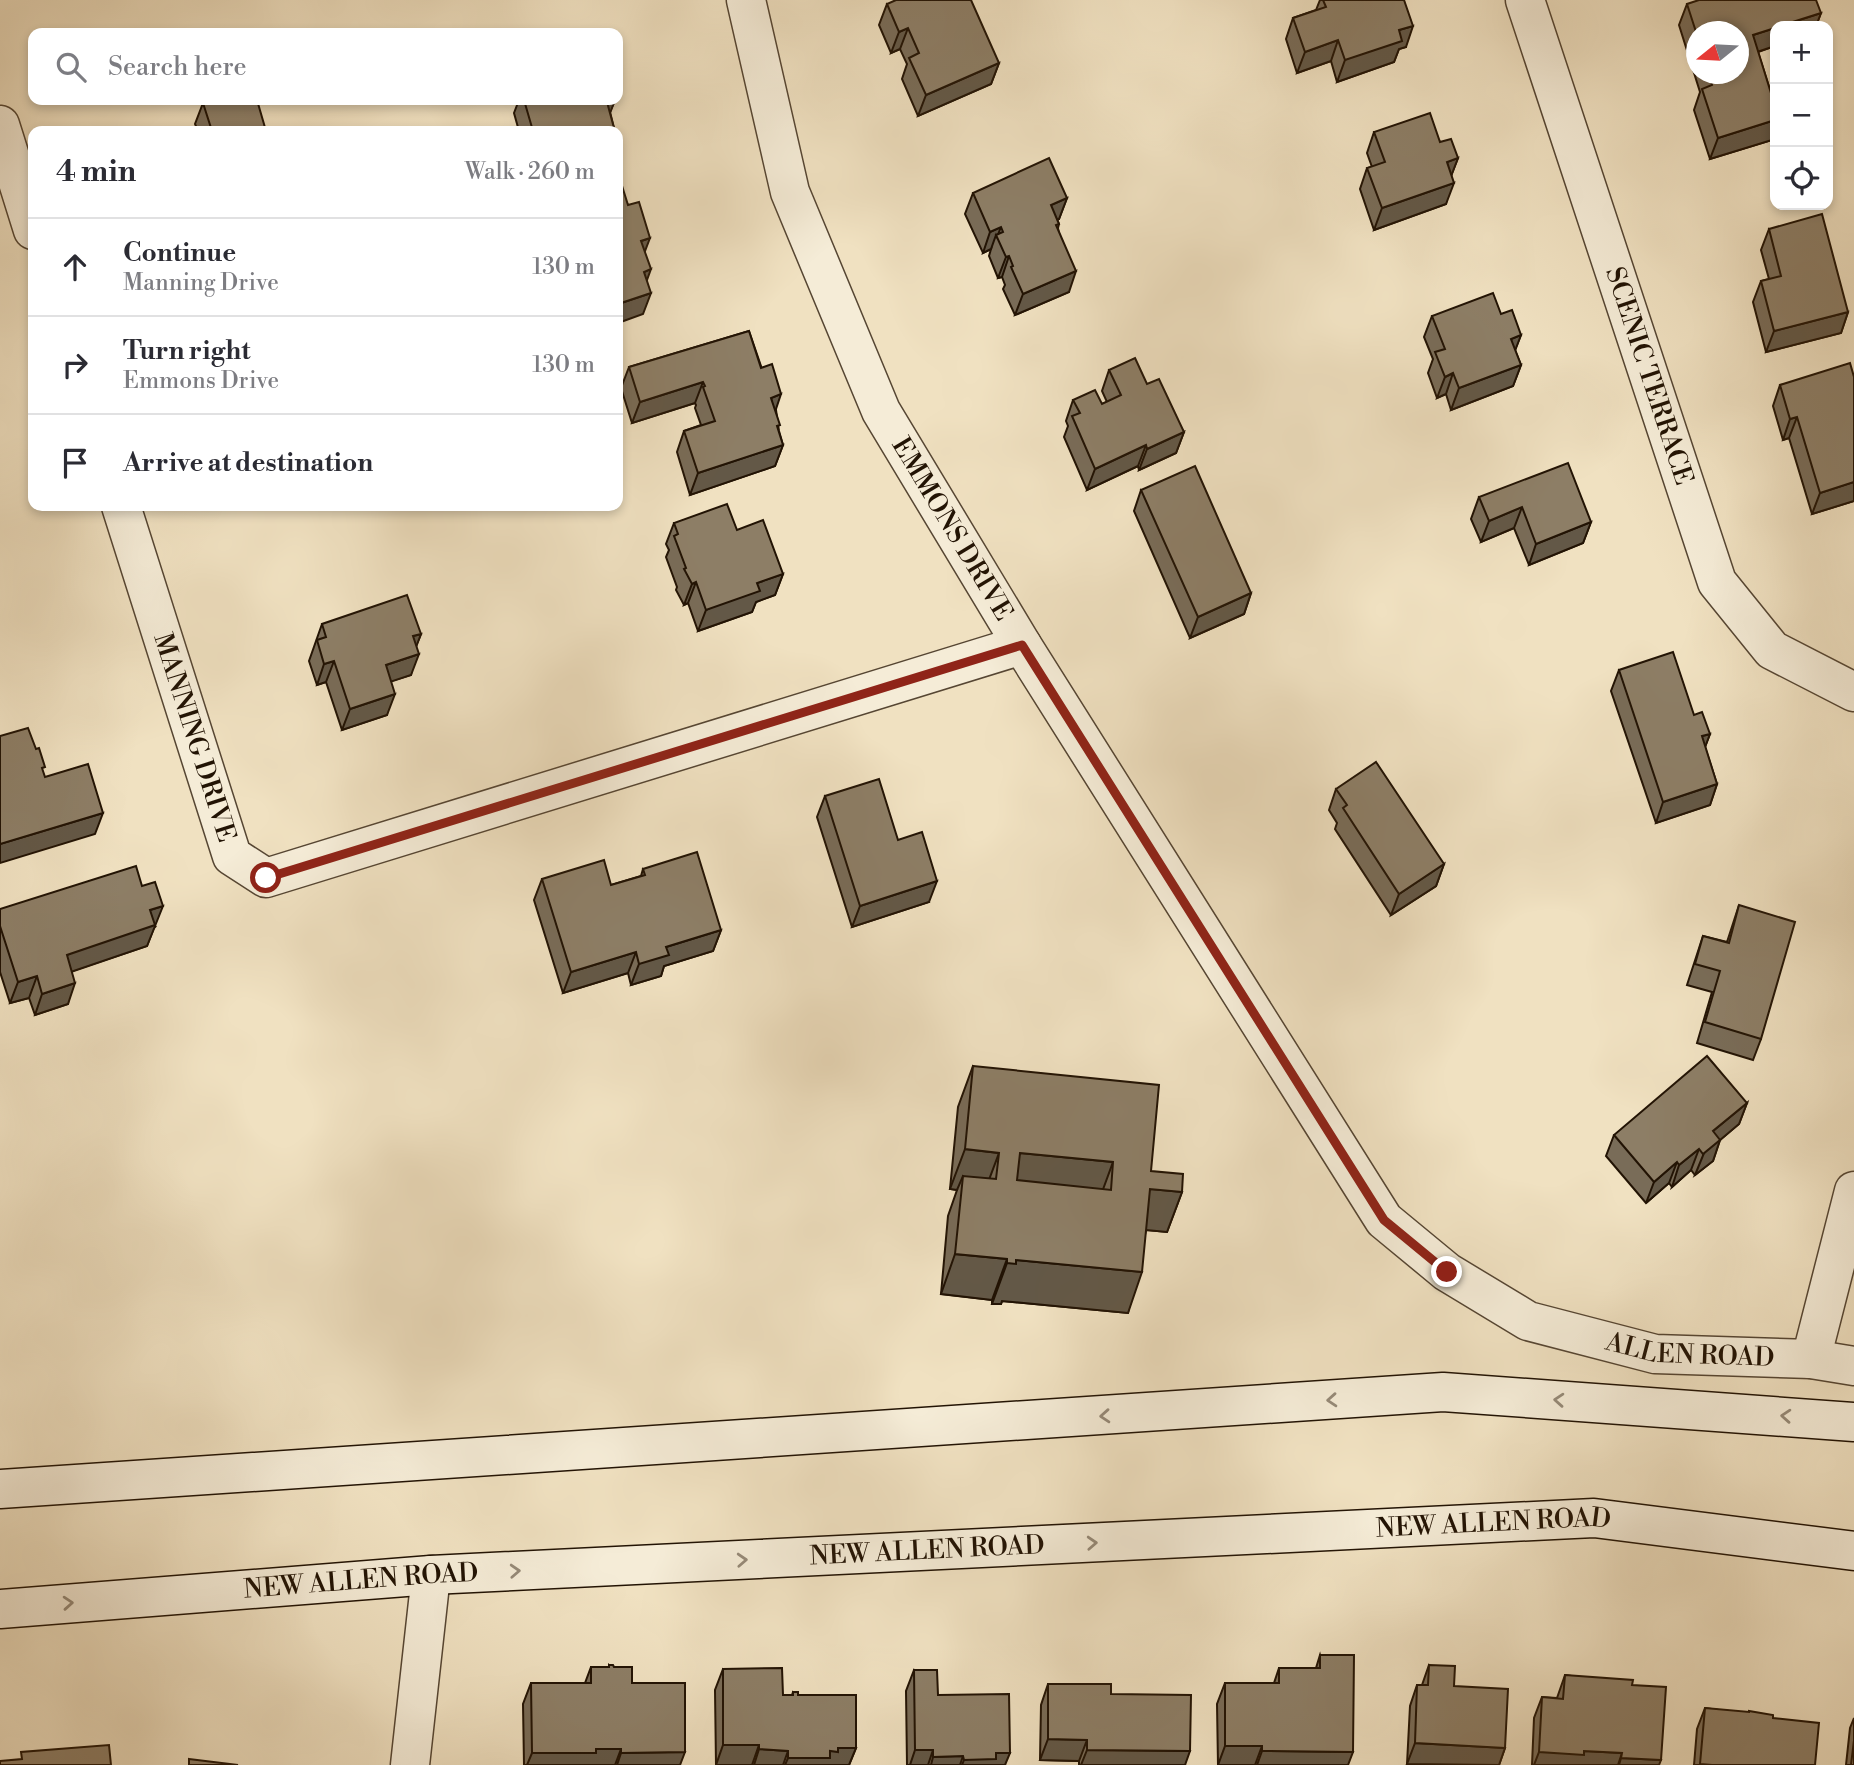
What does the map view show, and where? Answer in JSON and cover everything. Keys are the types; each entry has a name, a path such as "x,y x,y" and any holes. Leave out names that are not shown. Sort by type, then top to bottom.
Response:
{"street":[{"name":"EMMONS DRIVE","path":"746,0 790,192 881,411 1022,645 1384,1220 1447,1272 1528,1321"},
{"name":"SCENIC TERRACE","path":"1525,0 1717,582 1772,650 1854,692"},
{"path":"0,125 28,214"},
{"name":"MANNING DRIVE","path":"123,511 232,856 266,878 1022,645"},
{"path":"1811,1359 1854,1191"},
{"name":"ALLEN ROAD","path":"1528,1321 1656,1354 1811,1359 1854,1366"},
{"path":"0,1489 1443,1392 1854,1422"},
{"name":"NEW ALLEN ROAD","path":"0,1609 431,1576 1594,1518 1854,1550"},
{"path":"410,1765 431,1576"}],"building":[{"path":"896,0 971,0 999,63 926,95 909,58 919,53 908,28 899,32 887,4"},
{"path":"1323,0 1404,0 1413,26 1399,30 1402,41 1345,60 1338,40 1305,52 1293,18 1326,7"},
{"path":"1699,0 1816,0 1821,13 1796,21 1770,21 1770,30 1753,35 1770,90 1770,122 1718,138 1702,89 1712,84 1749,84 1749,21 1692,21 1687,4"},
{"path":"204,105 258,105 265,126 210,126"},
{"path":"525,105 608,105 613,126 532,126"},
{"path":"1430,113 1440,142 1451,139 1458,158 1447,162 1454,183 1382,208 1367,168 1385,162 1374,132"},
{"path":"1049,158 1067,198 1051,205 1059,224 1056,225 1076,271 1023,294 1009,256 1006,257 996,235 1003,232 1001,227 990,232 973,193"},
{"path":"623,189 628,205 639,202 650,238 641,241 651,269 644,272 651,293 623,302"},
{"path":"1822,214 1848,312 1774,331 1761,281 1781,276 1769,229"},
{"path":"1493,293 1501,314 1512,310 1521,335 1511,339 1521,365 1459,388 1453,373 1445,377 1435,352 1445,349 1432,316"},
{"path":"749,331 761,368 772,364 781,394 771,398 783,445 698,473 684,431 715,421 703,382 640,402 629,367"},
{"path":"1135,358 1147,384 1159,379 1184,432 1147,449 1146,445 1095,469 1072,416 1080,413 1073,400 1095,390 1102,404 1121,395 1109,370"},
{"path":"1850,363 1854,377 1854,482 1820,493 1797,417 1790,419 1780,385"},
{"path":"1568,463 1591,522 1536,544 1522,507 1489,521 1479,497"},
{"path":"1195,466 1251,593 1198,617 1141,490"},
{"path":"727,504 737,530 763,520 783,574 757,583 760,591 706,610 696,582 692,584 684,569 686,568 674,536 678,534 674,523"},
{"path":"407,595 421,634 413,636 419,654 386,665 395,694 350,709 334,661 324,664 317,640 326,637 322,624"},
{"path":"1673,652 1694,715 1702,712 1710,734 1702,736 1717,784 1663,802 1619,670"},
{"path":"28,728 36,749 39,748 45,777 88,764 103,813 0,844 0,736"},
{"path":"1376,762 1444,864 1399,894 1343,808 1347,805 1336,789"},
{"path":"879,779 898,840 922,832 937,881 860,906 825,796"},
{"path":"697,852 721,930 666,947 669,955 639,964 636,952 571,972 542,879 604,860 611,885 645,875 643,869"},
{"path":"136,866 142,886 155,882 163,906 150,910 155,925 67,955 75,983 42,994 37,976 18,982 0,926 0,909"},
{"path":"1739,905 1795,922 1761,1039 1705,1022 1720,971 1695,964 1703,936 1729,943"},
{"path":"1707,1056 1747,1103 1713,1131 1720,1140 1703,1154 1699,1149 1679,1165 1677,1162 1654,1182 1614,1135"},
{"path":"973,1066 1159,1085 1151,1171 1183,1174 1182,1192 1150,1189 1142,1272 1016,1260 1016,1264 1007,1263 1007,1259 955,1254 963,1176 996,1179 999,1153 965,1149","holes":["1020,1153 1113,1162 1111,1190 1017,1180"]},
{"path":"1320,1655 1354,1655 1353,1752 1262,1751 1262,1746 1225,1746 1225,1683 1279,1683 1279,1668 1320,1668"},
{"path":"1429,1665 1455,1666 1454,1686 1508,1689 1505,1748 1415,1743 1417,1685 1428,1685"},
{"path":"591,1667 632,1667 632,1683 685,1683 685,1752 621,1753 621,1749 596,1749 596,1753 532,1753 531,1683 591,1683"},
{"path":"782,1668 783,1695 798,1692 798,1695 856,1695 856,1748 830,1751 830,1758 788,1758 788,1751 759,1749 759,1745 723,1745 723,1669"},
{"path":"914,1670 937,1670 938,1695 1009,1694 1010,1753 996,1753 996,1759 964,1760 963,1756 933,1757 933,1750 915,1750"},
{"path":"1565,1675 1633,1680 1632,1685 1666,1687 1661,1760 1621,1758 1622,1753 1584,1751 1584,1755 1539,1752 1542,1697 1563,1699"},
{"path":"1048,1684 1111,1684 1111,1694 1191,1695 1190,1751 1087,1750 1087,1740 1048,1739"},
{"path":"1705,1708 1749,1711 1773,1715 1773,1718 1819,1723 1815,1765 1700,1764"},
{"path":"1854,1740 1854,1765 1851,1765"},
{"path":"109,1745 111,1765 0,1765 0,1761 22,1759 21,1752"},
{"path":"189,1759 238,1765 189,1765"}],"route":[{"path":"266,878 1022,645 1384,1220 1447,1272"}]}
